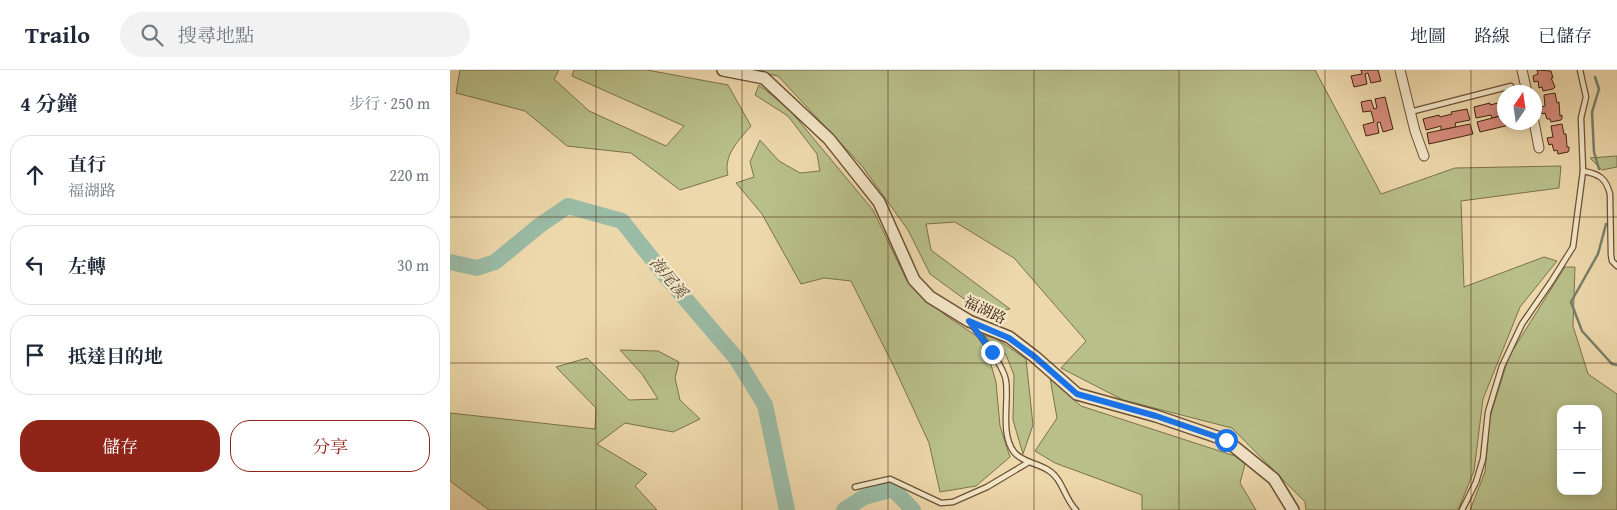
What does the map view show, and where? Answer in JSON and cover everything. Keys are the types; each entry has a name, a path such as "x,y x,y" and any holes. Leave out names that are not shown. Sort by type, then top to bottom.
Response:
{"street":[{"name":"福湖路","path":"723,70 764,78 829,139 879,202 914,280 930,297 969,321 1009,338 1035,357 1077,394 1148,414 1226,440 1274,479 1293,510"},
{"path":"1400,70 1410,112 1424,156"},
{"path":"1522,70 1525,85"},
{"path":"1536,130 1539,148"}],"lane":[{"path":"1462,510 1476,482 1488,412 1502,366 1522,324 1572,247 1584,171 1581,118 1586,97 1580,70"},
{"path":"1410,112 1497,90"},
{"path":"1584,171 1596,174 1608,185 1611,213 1611,254 1612,262 1617,266"},
{"path":"969,321 992,352 1006,379 1006,431 1014,452 1029,462 1048,470 1059,480 1076,510"},
{"path":"855,487 890,479 942,503 953,502 987,487 1029,462"}],"green space":[{"path":"460,70 559,70 554,79 589,111 666,146 684,126 572,76 574,70 647,70 728,85 751,126 737,142 730,154 727,168 728,175 680,190 631,153 567,146 525,111 456,93"},
{"path":"749,70 1315,70 1381,194 1455,168 1561,166 1559,188 1461,201 1464,287 1544,257 1557,261 1520,307 1483,399 1474,471 1458,510 1306,510 1305,502 1232,428 1123,400 1061,368 1086,341 1014,258 955,222 926,224 931,250 1010,309 982,312 930,274 908,230 862,166 778,76"},
{"path":"759,85 789,109 873,210 907,281 945,315 984,341 996,382 1000,426 1010,457 976,486 940,492 929,443 851,281 824,278 801,284 762,214 736,183 754,177 750,162 760,140 779,161 800,173 820,171 817,154 788,116 755,95"},
{"path":"1617,156 1617,167 1602,170 1590,158"},
{"path":"1565,267 1575,267 1573,326 1588,374 1617,394 1617,510 1470,510 1485,472 1490,417 1509,356"},
{"path":"983,335 997,339 1026,359 1033,425 1023,454 1013,420 1014,375 1006,355"},
{"path":"620,350 658,351 679,362 675,378 680,400 700,419 673,432 625,423 597,444 647,474 635,486 657,510 489,510 450,481 450,413 595,429 596,408 556,367 587,358 629,400 658,399 642,374"},
{"path":"1050,378 1081,406 1235,456 1245,464 1240,483 1256,510 1142,510 1142,495 1055,463 1035,451 1057,418"}],"building":[{"path":"1361,70 1378,70 1381,81 1371,83 1368,73 1365,74 1367,84 1354,87 1351,76 1362,74"},
{"path":"1537,70 1551,71 1553,78 1551,78 1555,87 1543,91 1542,85 1539,85 1538,81 1534,82 1533,76 1538,74"},
{"path":"1555,93 1557,103 1559,102 1560,116 1562,115 1561,120 1551,122 1550,119 1547,119 1545,113 1542,114 1542,107 1545,106 1544,95"},
{"path":"1385,97 1393,129 1383,132 1380,122 1377,123 1379,133 1366,136 1363,125 1374,122 1371,111 1363,112 1361,102 1371,100 1374,109 1377,108 1375,99"},
{"path":"1490,103 1490,105 1497,103 1497,117 1492,118 1491,115 1476,118 1474,107"},
{"path":"1467,109 1470,120 1455,123 1456,127 1441,130 1441,126 1426,130 1423,119 1439,115 1440,117 1452,114 1451,112"},
{"path":"1497,117 1497,128 1480,132 1477,122"},
{"path":"1470,124 1473,134 1429,144 1427,133"},
{"path":"1562,124 1569,150 1568,152 1558,154 1557,150 1554,151 1552,144 1549,145 1547,138 1553,137 1551,126"}],"waterway":[{"path":"1595,77 1599,89 1592,112 1594,152 1599,169"},
{"name":"海尾溪","path":"450,262 477,268 495,262 540,225 568,206 622,221 664,274 736,358 765,405 787,510"},
{"path":"1606,224 1598,254 1571,302 1582,331 1612,364 1617,365"},
{"name":"海尾溪","path":"844,510 864,497 893,489 913,510"}],"route":[{"path":"992,352 969,321 1009,338 1035,357 1077,394 1156,416 1226,440"}]}
